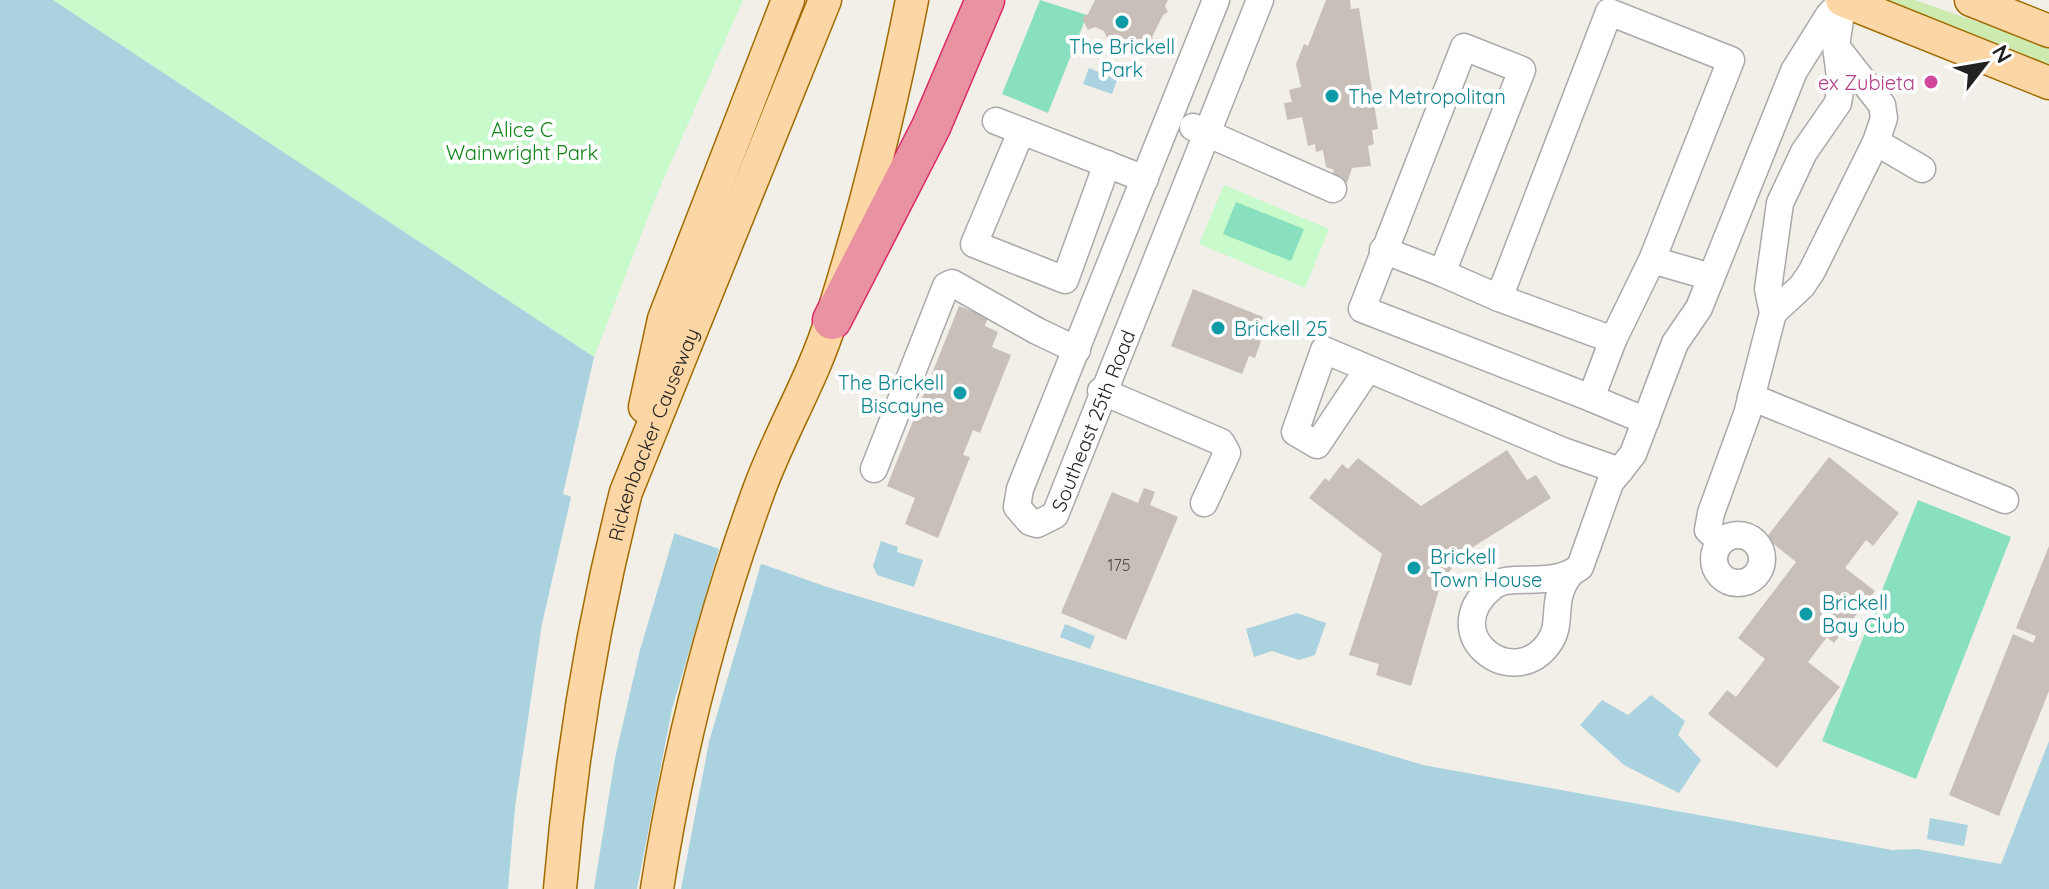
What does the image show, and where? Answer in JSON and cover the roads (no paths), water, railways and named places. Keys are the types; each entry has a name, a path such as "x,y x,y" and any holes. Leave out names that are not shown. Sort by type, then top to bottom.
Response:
{"highway":[{"path":"832,320 931,127 985,0"}],"main road":[{"path":"626,492 664,319 788,0"},
{"name":"Rickenbacker Causeway","path":"560,889 584,688 606,573 626,492 825,0"},
{"path":"657,889 695,698 746,528 832,320 892,103 912,0"},
{"path":"1843,0 2049,83"},
{"path":"1971,0 2049,31"}],"street":[{"name":"Southeast 25th Road","path":"1216,0 1020,489 1017,507 1030,522 1037,524 1055,515 1101,391 1260,0"},
{"path":"1721,542 1708,530 1751,397 1773,313 1768,289 1780,203 1804,152 1838,103 1841,85 1836,46 1843,0"},
{"path":"1570,574 1580,567 1610,483 1633,454 1675,343 1699,308 1794,71 1829,15 1843,0"},
{"path":"1499,298 1609,12 1731,60 1652,260 1613,340 1591,398"},
{"path":"1773,313 1796,293 1812,271 1876,142 1884,118 1882,105 1836,46"},
{"path":"1442,273 1522,70 1464,47 1362,309 1646,421"},
{"path":"1171,118 1333,189"},
{"path":"996,121 1145,179"},
{"path":"1021,132 974,244 1065,280 1107,164"},
{"path":"1876,142 1922,169"},
{"path":"1383,250 1499,298 1613,340"},
{"path":"1652,260 1711,277"},
{"path":"874,469 946,286 952,283 1077,350"},
{"path":"1089,319 1124,334"},
{"path":"1368,369 1620,471"},
{"path":"1101,391 1221,442 1227,453 1204,503"},
{"path":"1751,397 2005,500"}],"water":[{"path":"0,0 53,0 594,357 563,494 827,587 1423,765 1892,850 1917,849 2001,864 2049,741 2049,889 0,889"},
{"path":"1089,68 1117,80 1112,94 1083,84"},
{"path":"881,541 898,547 897,552 923,560 914,587 877,575 873,566"},
{"path":"1297,613 1326,623 1315,655 1299,660 1272,651 1254,657 1246,629"},
{"path":"1065,624 1095,636 1090,649 1060,637"},
{"path":"1651,695 1685,721 1678,735 1701,760 1679,793 1624,765 1580,725 1602,700 1628,715"},
{"path":"1930,818 1968,825 1964,846 1927,839"}],"place":[{"name":"The Brickell Park","path":"1122,22"},
{"name":"ex Zubieta","path":"1931,82"},
{"name":"The Metropolitan","path":"1332,96"},
{"name":"Brickell 25","path":"1218,328"},
{"name":"The Brickell Biscayne","path":"960,393"},
{"name":"Brickell Town House","path":"1414,568"},
{"name":"Brickell Bay Club","path":"1806,614"}],"park label":[{"name":"Alice C Wainwright Park","path":"522,140"}]}
